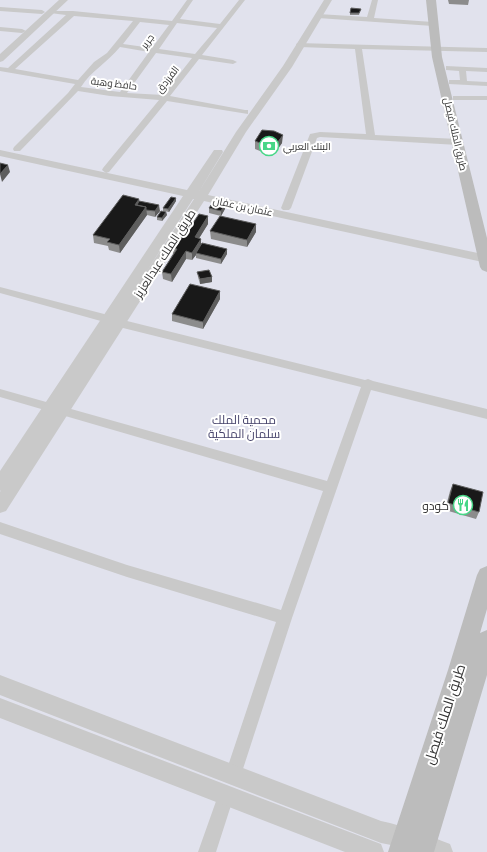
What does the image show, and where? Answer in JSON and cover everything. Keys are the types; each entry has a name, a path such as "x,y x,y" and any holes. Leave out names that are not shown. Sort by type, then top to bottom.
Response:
{"main road":[{"name":"طريق الملك فيصل","path":"431,0 433,24 440,49 458,142 486,256"},
{"name":"طريق الملك فيصل","path":"437,0 440,49 458,82 456,98 487,220"},
{"name":"طريق الملك فيصل","path":"418,848 459,670 487,575"},
{"name":"طريق الملك فيصل","path":"418,848 487,640"}],"street":[{"path":"0,50 55,0"},
{"path":"0,59 64,0"},
{"name":"جرير","path":"122,95 152,50 190,0"},
{"name":"الفرزدق","path":"106,170 242,0"},
{"name":"طريق الملك عبدالعزيز","path":"0,484 56,409 197,192 245,112 320,0"},
{"name":"طريق الملك عبدالعزيز","path":"197,192 241,132 300,45 328,0"},
{"path":"370,20 375,0"},
{"path":"0,9 42,12"},
{"path":"52,12 222,26"},
{"path":"10,70 73,13"},
{"path":"318,16 433,24"},
{"path":"17,149 71,95 77,85 97,64 110,55 139,19"},
{"path":"0,29 22,31"},
{"path":"118,45 233,62"},
{"path":"300,45 487,50"},
{"path":"358,47 370,137"},
{"path":"449,68 487,70 487,73"},
{"name":"حافظ وهبة","path":"0,69 122,95 164,98 245,112"},
{"path":"462,69 458,82 487,84"},
{"path":"456,98 487,98"},
{"path":"286,208 312,136 320,134 458,142"},
{"name":"عثمان بن عفان","path":"0,146 197,192 486,256"},
{"name":"عثمان بن عفان","path":"0,153 286,208 486,256"},
{"path":"0,290 114,321 368,383 487,414"},
{"path":"233,775 368,383"},
{"path":"0,393 332,488"},
{"name":"طريق الملك عبدالعزيز","path":"0,506 56,409"},
{"path":"0,528 127,571 286,618"},
{"path":"0,685 381,832 418,848"},
{"path":"0,708 373,852"},
{"path":"207,852 226,796"}],"green space":[{"name":"محمية الملك سلمان الملكية","path":"0,0 487,0 487,852 0,852"}],"building":[{"path":"351,8 361,9 359,13 350,13"},
{"path":"262,130 274,131 283,135 275,146 265,145 255,141"},
{"path":"0,163 8,165 0,174"},
{"path":"123,195 139,199 135,205 146,207 119,245 107,242 110,239 93,235"},
{"path":"171,197 176,198 168,209 163,208"},
{"path":"139,201 159,205 155,211 146,210 146,207 137,205"},
{"path":"214,201 225,204 221,211 209,208"},
{"path":"161,211 166,212 162,218 157,217"},
{"path":"199,214 208,216 195,237 201,239 192,253 186,251 171,274 162,272 177,249 173,248 182,234 185,235"},
{"path":"220,216 256,224 247,240 210,231"},
{"path":"202,243 227,249 221,259 196,253"},
{"path":"209,270 212,277 200,279 197,272"},
{"path":"190,284 220,291 203,322 172,314"},
{"path":"453,484 483,492 479,512 448,503"}],"place":[{"name":"البنك العربي","path":"269,146"},
{"name":"كودو","path":"463,505"}]}
